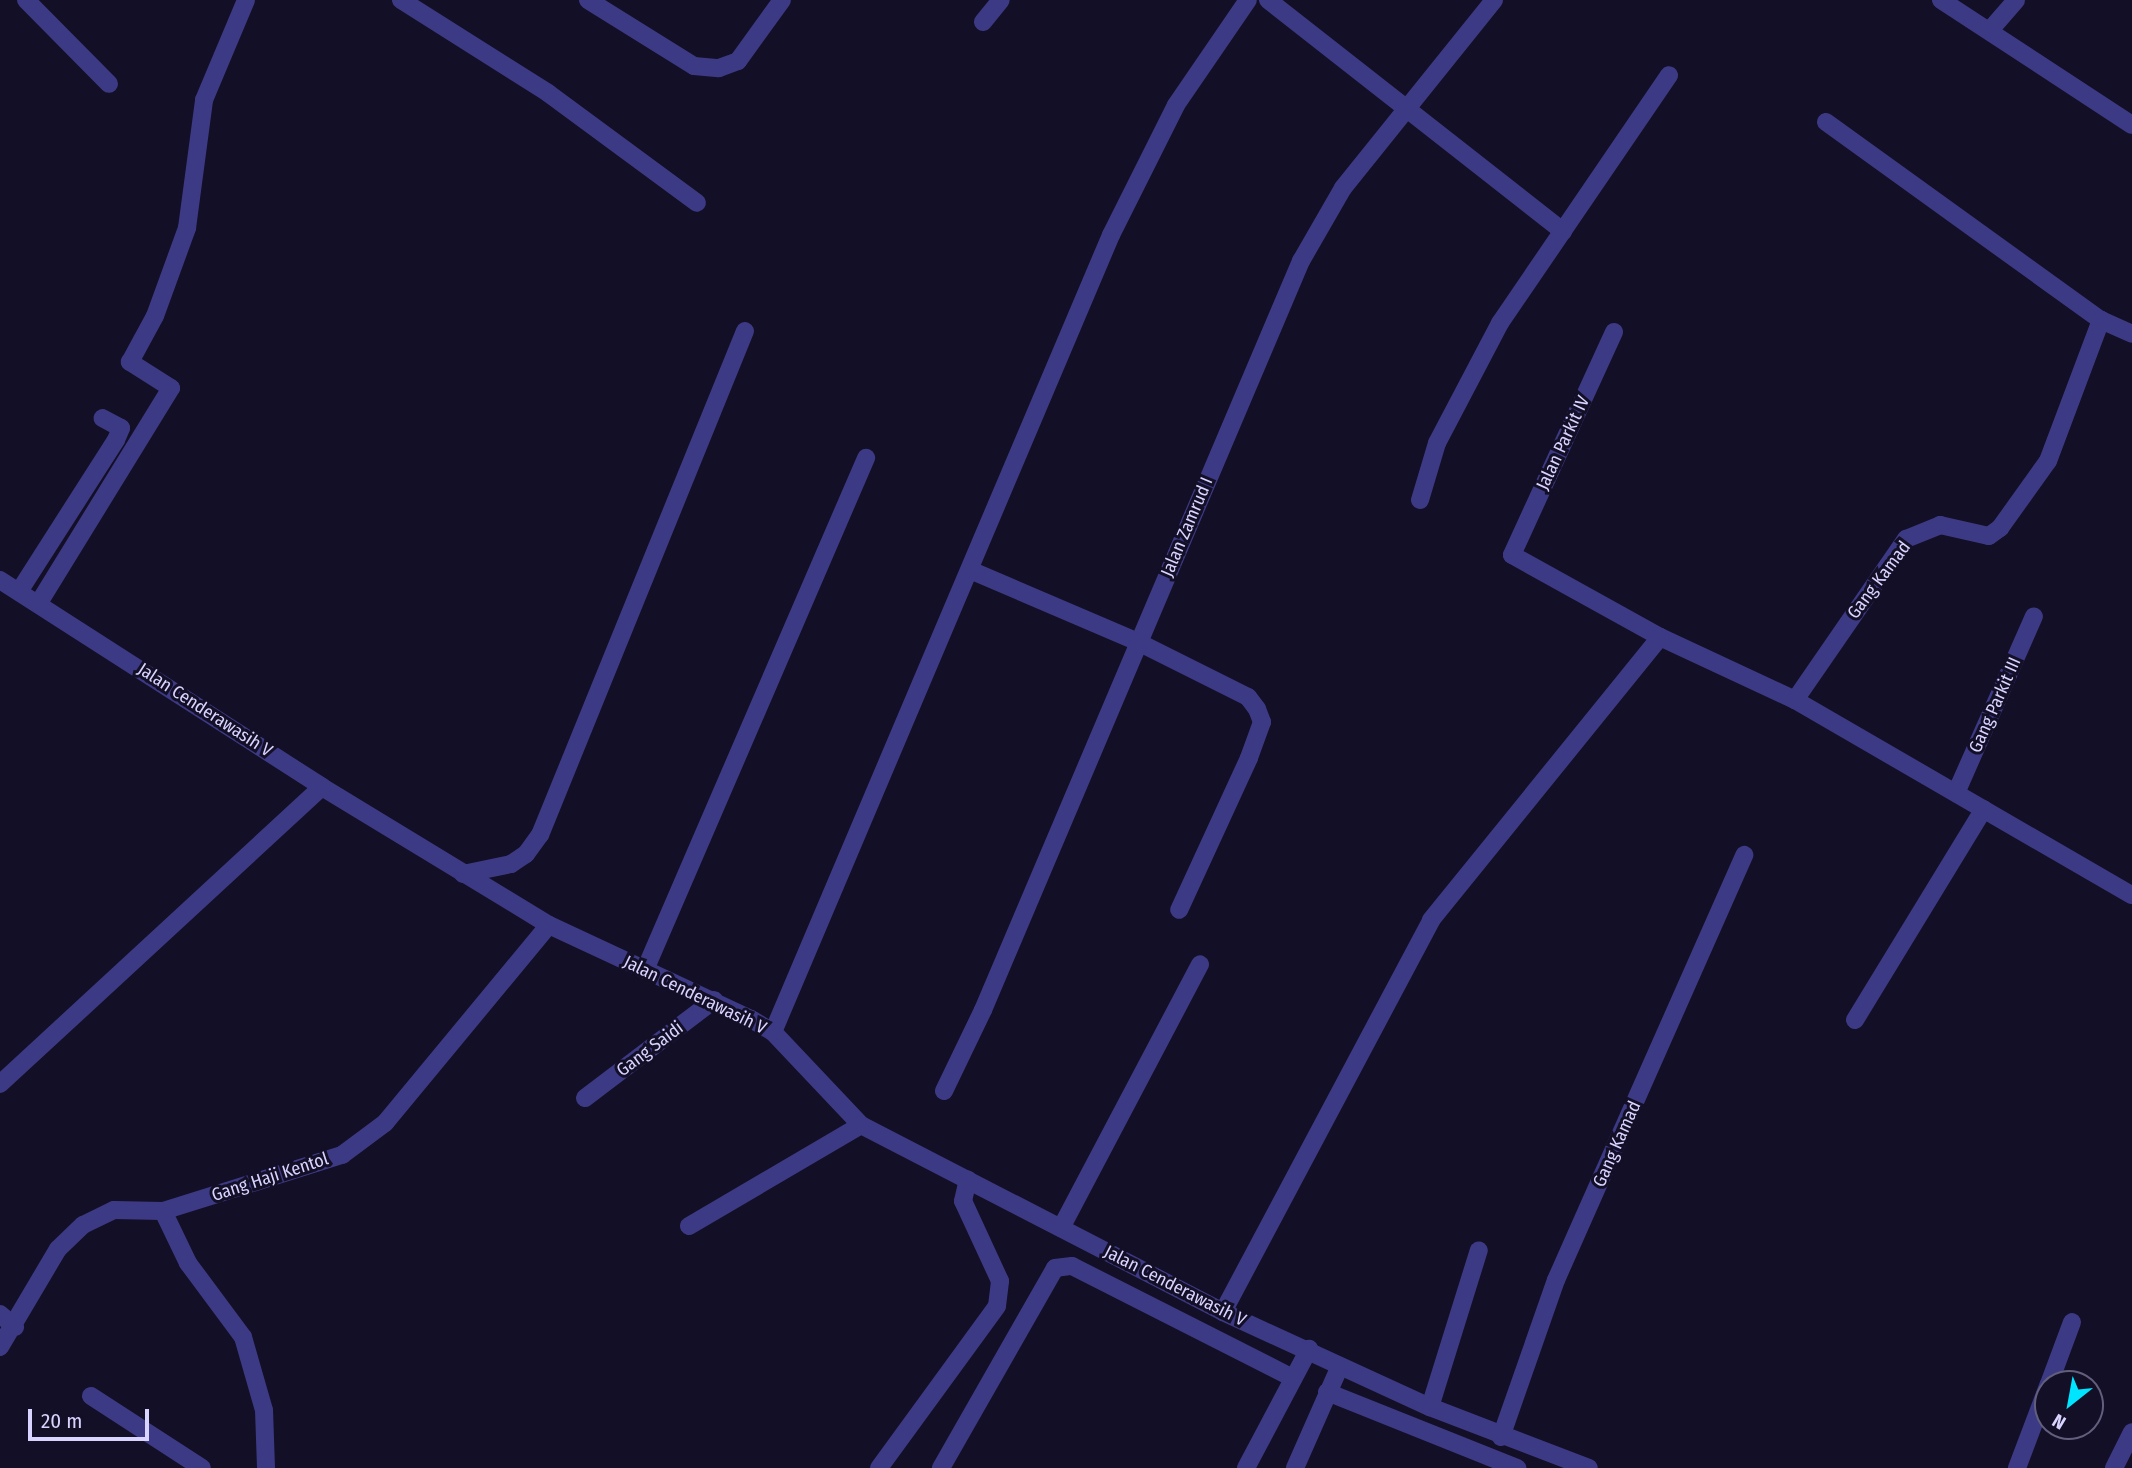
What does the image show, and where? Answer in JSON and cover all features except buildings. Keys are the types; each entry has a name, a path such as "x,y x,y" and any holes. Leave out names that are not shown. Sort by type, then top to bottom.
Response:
{"street":[{"path":"26,0 109,84"},
{"path":"40,601 171,388 130,362 155,316 187,228 204,100 246,0"},
{"path":"401,0 548,93 697,203"},
{"path":"588,0 694,66 719,68 738,61 782,0"},
{"path":"983,22 1001,0"},
{"path":"773,1032 1111,236 1176,105 1248,0"},
{"path":"1268,0 1563,231"},
{"name":"Jalan Zamrud I","path":"944,1091 983,1010 1301,261 1343,188 1494,0"},
{"path":"1941,0 1991,29 2132,125"},
{"path":"1991,29 2016,0"},
{"path":"1420,500 1437,443 1500,323 1670,75"},
{"path":"1826,122 2101,320 2132,334"},
{"name":"Gang Kamad","path":"1795,700 1906,539 1940,525 1989,536 2000,528 2048,461 2101,320"},
{"path":"463,874 511,864 526,854 540,835 745,331"},
{"name":"Jalan Parkit IV","path":"1614,332 1512,555 1660,636"},
{"path":"20,590 116,440 121,428 102,418"},
{"path":"645,970 866,458"},
{"path":"970,570 1138,642 1248,697 1262,722 1180,910"},
{"name":"Jalan Cenderawasih V","path":"0,580 40,601 322,786 550,925 714,1000 773,1032 861,1125 1223,1312 1500,1437 1589,1468"},
{"name":"Gang Parkit III","path":"1956,793 2034,616"},
{"path":"1223,1312 1431,920 1660,636 1795,700 2132,895"},
{"path":"0,1084 322,786"},
{"path":"1855,1020 1984,809"},
{"name":"Gang Kamad","path":"1500,1437 1556,1280 1744,855"},
{"name":"Gang Haji Kentol","path":"0,1347 15,1327 58,1249 83,1226 114,1210 163,1212 342,1155 386,1123 550,925"},
{"path":"1060,1228 1200,964"},
{"name":"Gang Saidi","path":"585,1098 714,1000"},
{"path":"689,1226 861,1125"},
{"path":"879,1468 997,1306 997,1271 990,1252 970,1224 963,1201 968,1180"},
{"path":"163,1212 188,1263 243,1337 264,1409 266,1468"},
{"path":"1430,1407 1479,1250"},
{"path":"941,1468 1055,1268 1072,1266 1293,1378"},
{"path":"0,1314 15,1327"},
{"path":"2054,1370 2072,1322"},
{"path":"1246,1468 1309,1349"},
{"path":"1295,1468 1340,1366"},
{"path":"1327,1392 1517,1468"},
{"path":"91,1396 202,1468"},
{"path":"2017,1468 2034,1422"},
{"path":"2114,1468 2132,1432"}]}
